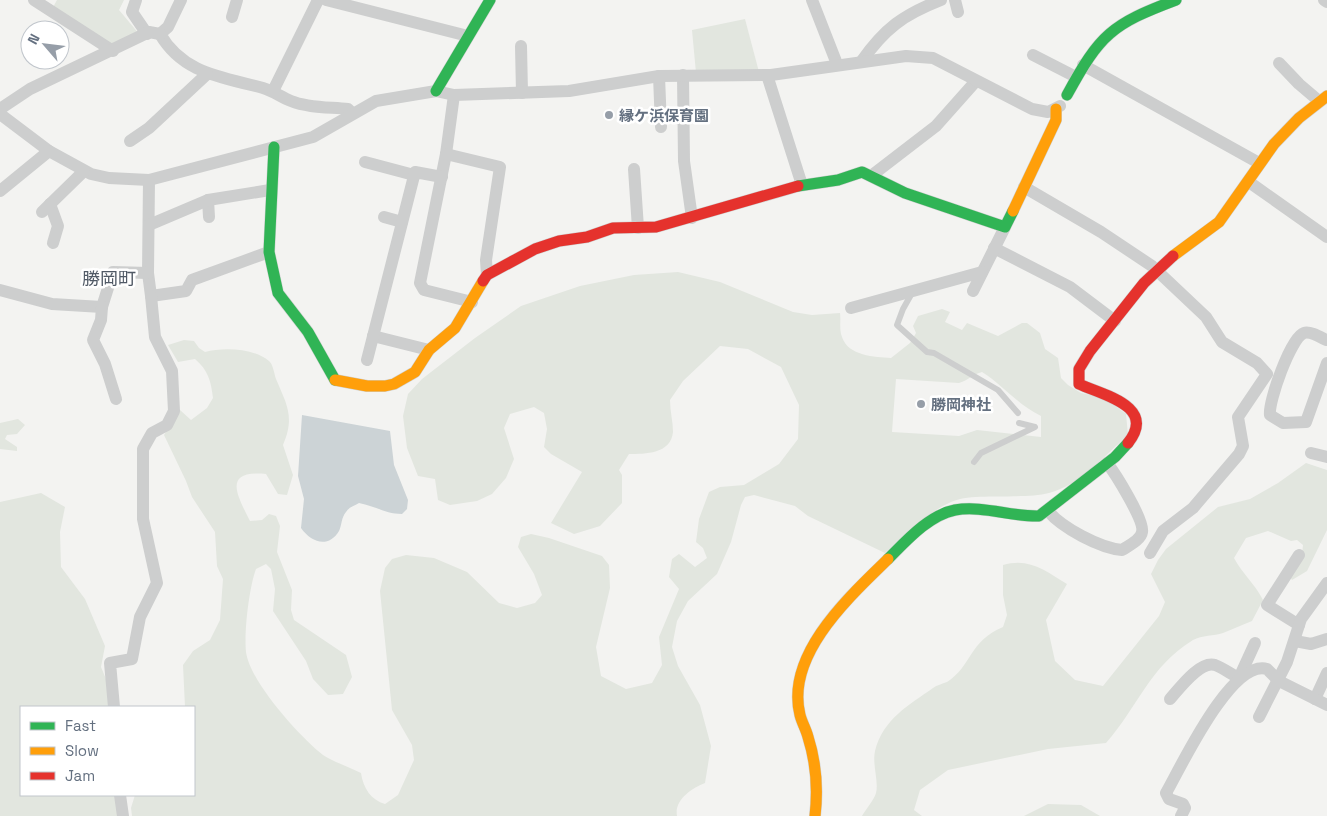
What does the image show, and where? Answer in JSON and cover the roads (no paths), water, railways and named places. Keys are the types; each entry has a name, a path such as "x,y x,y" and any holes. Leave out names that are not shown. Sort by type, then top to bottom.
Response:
{"street":[{"path":"34,0 52,5 113,51"},
{"path":"136,0 132,12 147,34"},
{"path":"0,109 30,89 147,34 160,34 168,27 181,0"},
{"path":"232,17 236,0"},
{"path":"272,91 318,0"},
{"path":"326,0 468,36"},
{"path":"436,91 490,0"},
{"path":"812,0 837,64"},
{"path":"861,62 877,41 909,13 941,0"},
{"path":"973,291 1050,134 1056,120 1056,109 1067,95 1095,46 1116,26 1142,12 1176,0"},
{"path":"160,34 166,43 186,63 207,74 272,91 292,102 348,108 352,113"},
{"path":"521,46 522,93"},
{"path":"1033,55 1076,77"},
{"path":"0,114 49,151 84,171 109,178 149,180 313,137 376,101 436,91 454,95 569,91 659,76 768,75 837,64 926,56 1040,112 1056,109"},
{"path":"815,816 815,765 799,711 798,699 802,673 817,638 890,557 942,514 954,510 975,510 1032,516 1048,511 1107,463 1135,435 1137,420 1132,412 1116,399 1084,387 1077,380 1085,358 1135,291 1155,271 1218,222 1235,204 1258,163 1298,119 1323,98 1299,84 1279,63"},
{"path":"1083,65 1258,163"},
{"path":"130,141 149,128 207,74"},
{"path":"683,75 684,161 692,218"},
{"path":"768,75 802,185"},
{"path":"659,76 661,127"},
{"path":"871,176 936,126 976,81"},
{"path":"454,95 442,177 420,283 424,290 472,302"},
{"path":"274,147 270,190 269,252 278,293 308,332 331,376 337,382 368,386 394,384 415,372 429,350 455,328 487,275 535,249 559,241 587,237 613,228 656,227 802,185 838,180 862,172 905,193 1005,227"},
{"path":"0,191 49,151"},
{"path":"446,154 500,167 486,260 487,275"},
{"path":"365,162 414,175"},
{"path":"634,169 638,228"},
{"path":"53,243 58,226 46,208 84,171"},
{"path":"367,360 415,172 442,177"},
{"path":"114,706 110,663 132,659 140,617 157,583 143,518 143,449 152,433 167,425 174,410 172,371 155,337 148,273 149,180"},
{"path":"1249,182 1327,237"},
{"path":"1024,187 1101,232 1152,266 1155,271 1206,317 1222,342 1256,363 1267,374 1238,417 1243,446 1239,454 1194,508 1163,531 1152,555 1132,544"},
{"path":"149,225 208,200 270,190"},
{"path":"208,200 209,217"},
{"path":"384,217 402,222"},
{"path":"994,248 1070,287 1114,320"},
{"path":"151,296 186,290 192,280 269,252"},
{"path":"116,399 105,364 93,340 101,320 102,307 113,272 148,273"},
{"path":"851,308 982,272"},
{"path":"0,290 52,304 102,307"},
{"path":"1327,339 1302,333 1292,344 1270,415 1283,422 1306,422 1327,363"},
{"path":"373,336 429,350"},
{"path":"1311,453 1327,457"},
{"path":"1048,511 1055,520 1106,548 1122,550 1132,544 1142,532 1141,524 1122,484 1107,463"},
{"path":"1299,555 1267,605 1299,625"},
{"path":"1259,717 1279,681 1295,641 1299,625 1327,583"},
{"path":"1295,641 1311,644 1327,640"},
{"path":"1181,816 1184,808 1183,804 1169,799 1166,793 1200,731 1239,678 1255,644"},
{"path":"1170,700 1195,671 1206,665 1213,664 1239,678"},
{"path":"1239,678 1252,670 1262,668 1271,672 1279,681 1321,702 1327,673"},
{"path":"120,796 123,816"}],"lane":[{"path":"915,291 907,299 897,325 927,352 934,354 998,390 1018,414"},
{"path":"974,462 981,453 1035,427 1019,423"}],"place":[{"name":"縁ケ浜保育園","path":"609,115"},
{"name":"勝岡神社","path":"921,404"}],"district":[{"name":"勝岡町","path":"109,278"}]}
